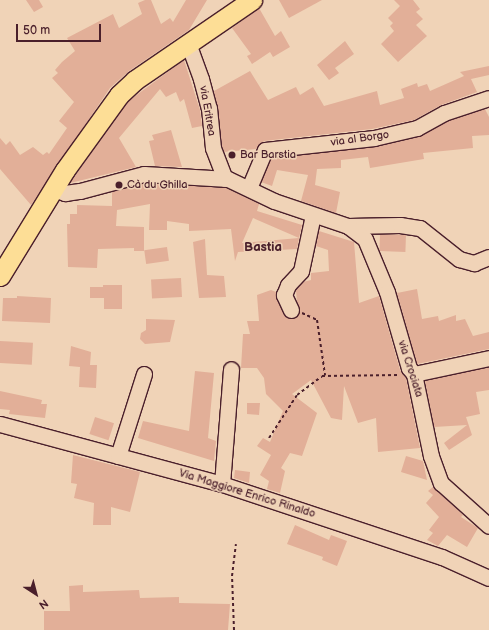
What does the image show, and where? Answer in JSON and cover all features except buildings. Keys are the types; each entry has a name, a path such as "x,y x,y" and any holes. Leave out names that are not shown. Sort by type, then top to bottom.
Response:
{"main road":[{"path":"0,276 54,189 119,95 135,80 252,0"}],"street":[{"name":"via Eritrea","path":"188,43 201,79 209,108 213,148 225,179"},
{"name":"via al Borgo","path":"249,188 265,150 381,137 417,128 444,113 489,98"},
{"path":"54,189 65,193 80,191 144,174 225,179 313,214 348,226 400,224 420,228 459,260 474,263 489,257"},
{"path":"291,310 284,295 288,285 301,271 313,214"},
{"name":"via Crociata","path":"348,226 365,239 387,292 409,368 414,374 431,456 441,483 489,526"},
{"path":"414,374 489,358"},
{"path":"222,484 232,369"},
{"path":"118,456 144,374"},
{"name":"Via Maggiore Enrico Rinaldo","path":"0,424 222,484 442,557 489,578"}],"path":[{"path":"291,310 317,320 325,375"},
{"path":"269,438 297,395 325,375 414,374"},
{"path":"234,630 232,576 236,544"}],"place":[{"name":"Bar Barstia","path":"232,155"},
{"name":"Cà du Ghilla","path":"119,185"}],"district":[{"name":"Bastia","path":"263,247"}]}
